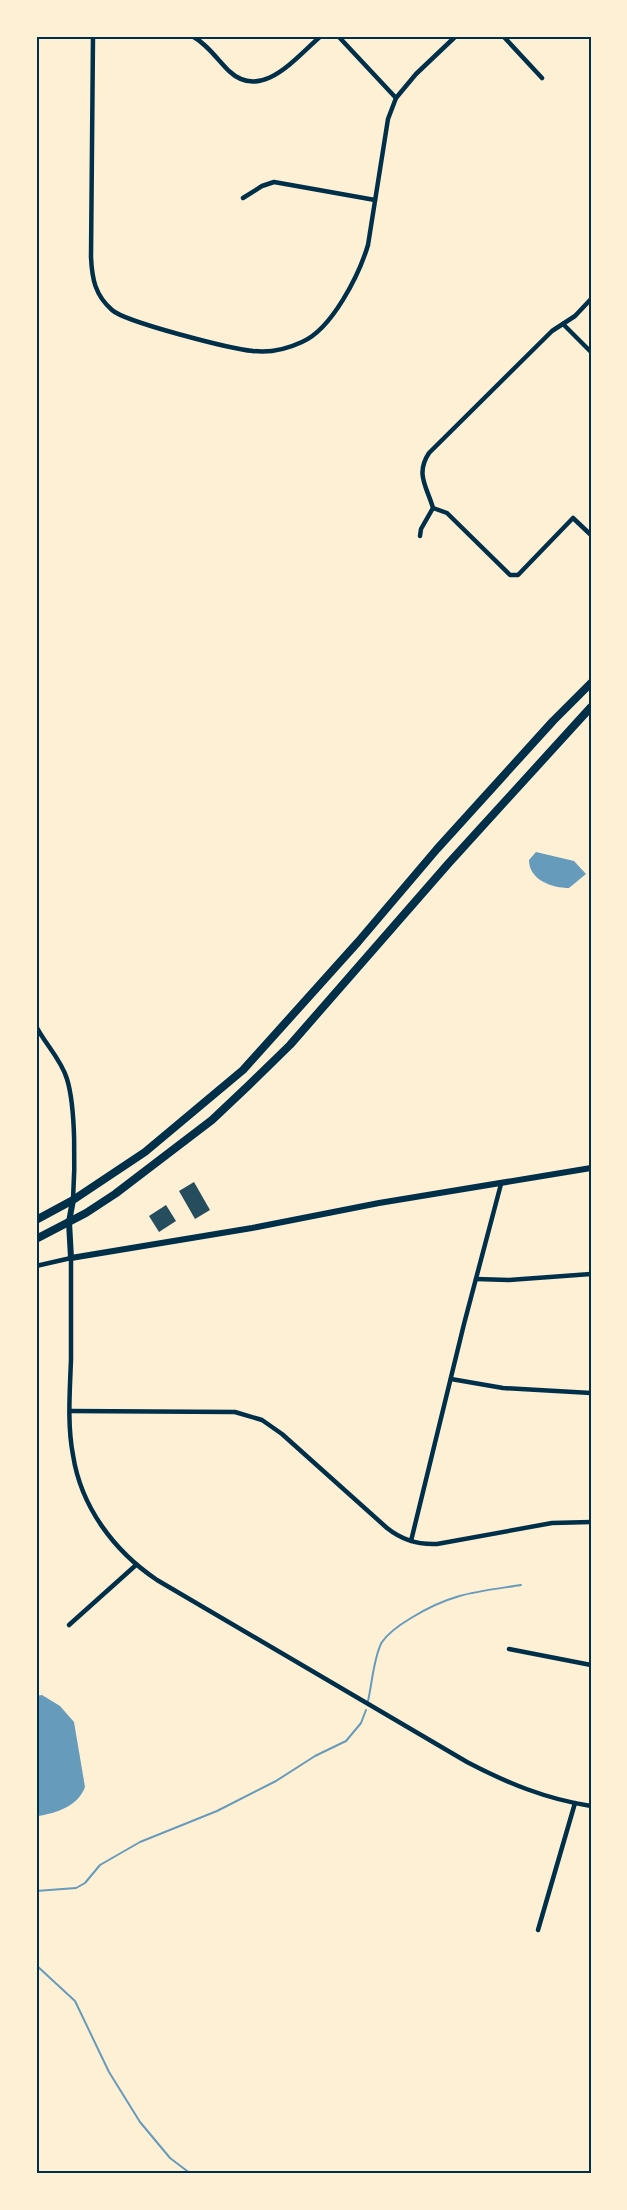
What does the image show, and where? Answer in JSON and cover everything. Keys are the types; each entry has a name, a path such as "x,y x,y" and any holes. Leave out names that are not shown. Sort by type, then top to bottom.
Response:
{"highway":[{"path":"36,1220 73,1200 145,1152 243,1070 358,942 437,849 553,721 591,683"},
{"path":"36,1239 115,1194 196,1133 282,1053 448,864 591,707"}],"street":[{"path":"93,36 92,280 98,295 114,312 143,324 253,351 279,351 304,342 322,326 341,303 363,262 368,245 388,119 396,98 416,74 456,36"},
{"path":"192,36 243,81 255,83 277,74 321,36"},
{"path":"338,36 396,98"},
{"path":"503,36 542,78"},
{"path":"243,198 262,186 274,182 375,200"},
{"path":"591,299 576,316 552,331 429,453 421,469 422,479 433,508 447,513 510,575 518,575 573,518 591,536"},
{"path":"563,324 591,352"},
{"path":"420,536 421,529 433,508"},
{"path":"36,1026 67,1078 71,1100 75,1177 69,1222 72,1455 81,1488 109,1536 136,1565 167,1586 477,1768 520,1788 544,1796 591,1806"},
{"path":"36,1266 379,1203 591,1168"},
{"path":"411,1541 501,1184"},
{"path":"476,1280 591,1274"},
{"path":"451,1379 503,1388 591,1394"},
{"path":"70,1411 235,1412 262,1420 282,1434 387,1528 424,1545 536,1526 591,1522"},
{"path":"69,1625 136,1565"},
{"path":"509,1649 591,1665"},
{"path":"538,1930 575,1803"}],"water":[{"path":"536,852 574,861 586,874 569,888 543,882 537,878 530,867 529,860"},
{"path":"42,1695 60,1706 74,1722 85,1787 82,1794 72,1804 52,1813 36,1816 36,1696"}],"building":[{"path":"194,1182 210,1210 195,1219 179,1191"},
{"path":"166,1205 176,1221 159,1232 149,1216"}],"waterway":[{"path":"368,1701 379,1648 395,1628 425,1610 452,1598 521,1585"},
{"path":"36,1891 76,1888 85,1883 100,1865 140,1842 217,1811 276,1781 315,1756 346,1741 361,1723 366,1710"},
{"path":"36,1965 75,2001 109,2072 140,2122 170,2158 191,2174"}]}
